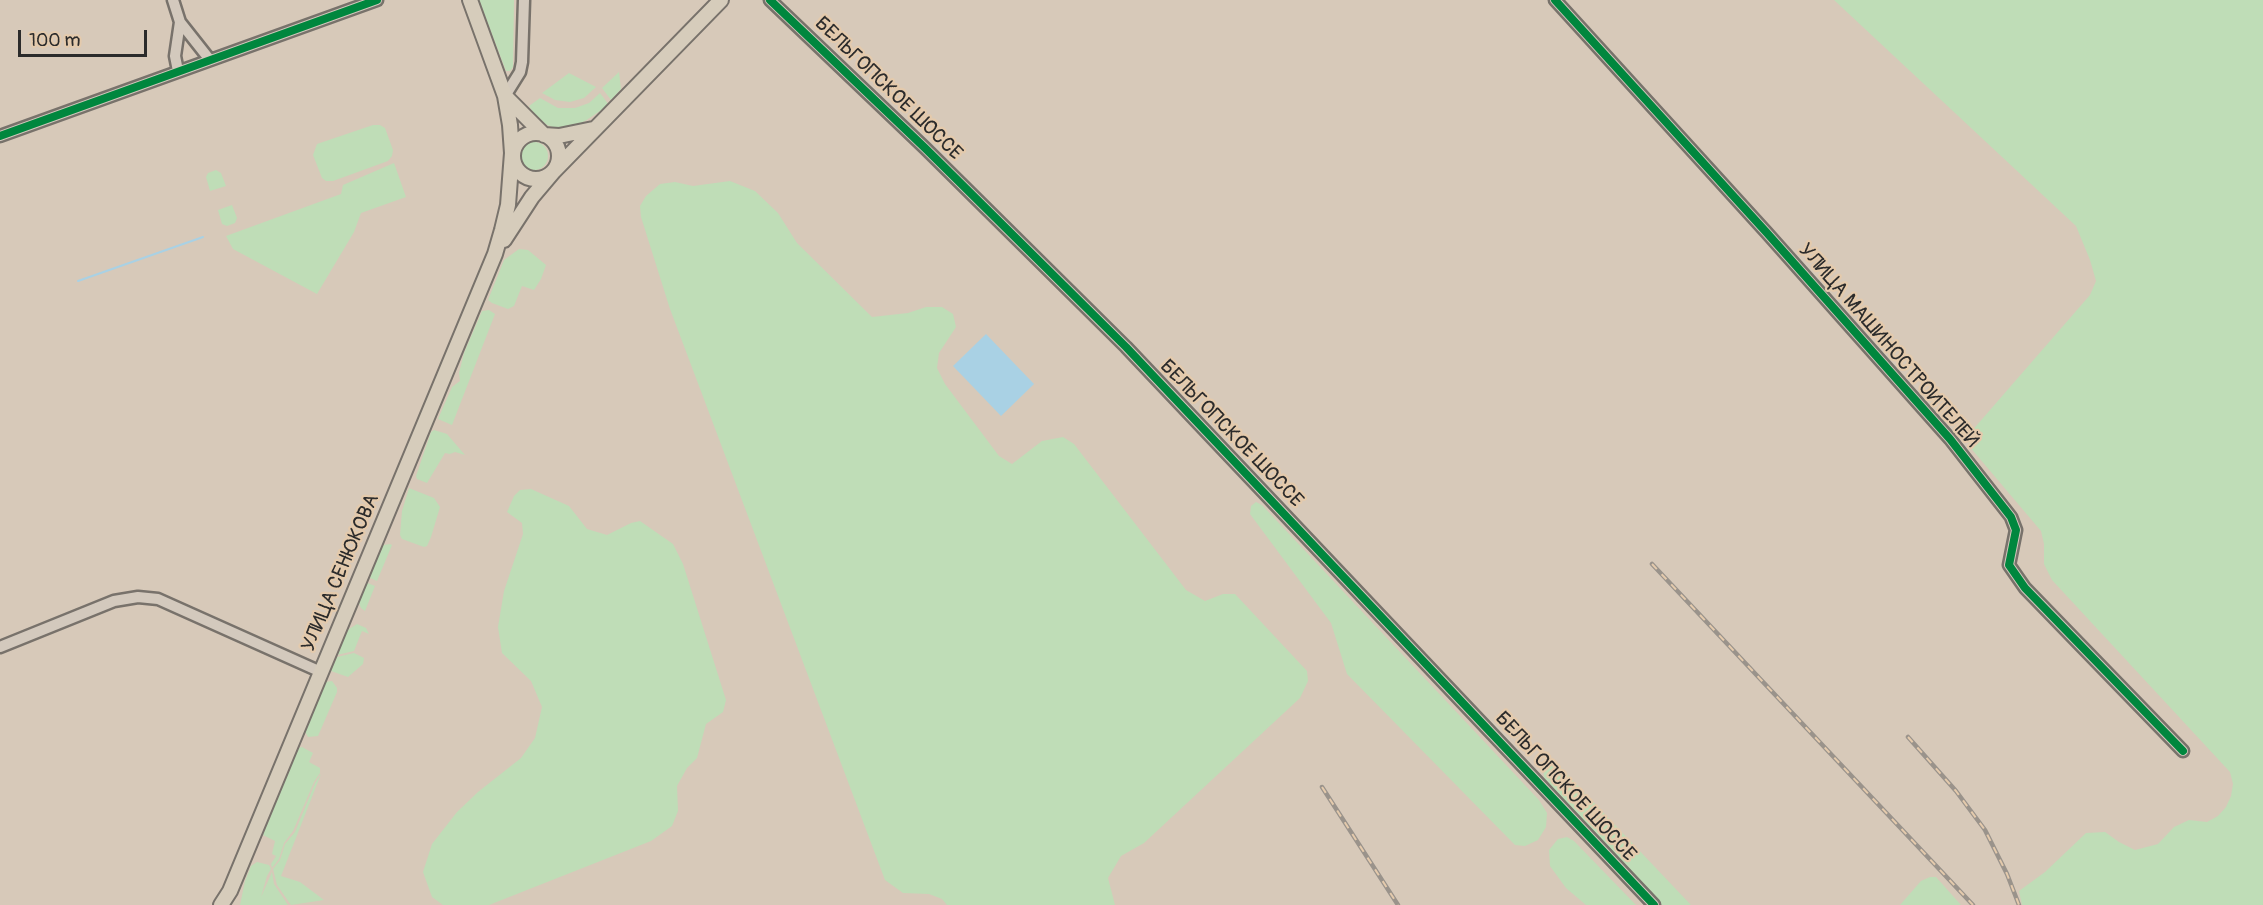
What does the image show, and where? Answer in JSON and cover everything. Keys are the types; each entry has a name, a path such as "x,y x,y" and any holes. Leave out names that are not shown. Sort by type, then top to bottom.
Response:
{"main road":[{"path":"470,0 505,96 515,168 526,177 541,179 554,171 558,149 554,142 524,117 505,96"},
{"name":"УЛИЦА СЕНЮКОВА","path":"495,254 532,197 554,171 721,0"},
{"name":"УЛИЦА СЕНЮКОВА","path":"221,905 230,891 495,254 508,206 512,153 519,139 526,135 533,133 559,136 593,129"}],"street":[{"path":"173,0 180,22 210,60"},
{"path":"0,136 377,0"},
{"path":"505,96 520,72 522,62 524,0"},
{"name":"БЕЛЬГОПСКОЕ ШОССЕ","path":"770,0 925,148 1126,347 1654,905"},
{"name":"УЛИЦА МАШИНОСТРОИТЕЛЕЙ","path":"1555,0 1950,439 2011,517 2016,530 2009,565 2025,588 2183,752"},
{"path":"178,72 175,56 180,22"},
{"path":"0,646 114,601 138,597 158,599 321,672"}],"green space":[{"path":"479,0 514,0 513,67 510,71 506,71"},
{"path":"1834,0 2263,0 2263,905 2022,905 2019,891 2045,872 2086,833 2105,832 2135,850 2158,844 2174,827 2189,820 2207,822 2218,816 2226,807 2233,784 2230,772 2052,580 2044,564 2044,544 2041,531 1969,446 1970,433 2090,295 2096,281 2076,226"},
{"path":"619,72 621,89 611,100 602,88"},
{"path":"569,73 596,87 584,98 570,102 555,100 542,93"},
{"path":"600,93 609,105 585,121 571,127 555,128 547,125 534,114 529,106 540,98 558,108 575,108 589,103"},
{"path":"373,125 385,128 393,150 388,161 333,181 326,181 322,178 313,155 317,144"},
{"path":"534,142 544,146 548,156 544,166 534,170 524,166 520,156 524,146"},
{"path":"394,163 406,197 361,213 354,232 317,294 233,249 226,236 341,194 343,185"},
{"path":"216,170 221,173 226,186 210,191 206,177 208,173"},
{"path":"730,181 755,191 778,213 797,243 872,317 908,313 926,307 942,307 953,314 956,327 939,353 937,368 945,384 999,456 1012,464 1042,441 1063,437 1074,444 1186,590 1205,601 1223,594 1235,594 1307,671 1308,681 1300,698 1144,843 1121,856 1108,878 1115,905 947,905 942,899 929,894 903,893 885,880 670,309 641,217 640,206 646,196 660,184 675,182 693,186"},
{"path":"232,205 237,218 235,223 227,226 222,224 218,210"},
{"path":"519,249 528,250 546,265 534,290 522,286 514,306 508,309 488,300 504,260"},
{"path":"489,310 495,314 452,425 438,419 452,387 460,381 459,373 464,353 482,311"},
{"path":"434,430 447,434 465,455 455,452 445,453 427,483 417,479 416,476 431,432"},
{"path":"409,488 434,498 440,507 431,537 427,546 424,547 402,539 400,535 402,511"},
{"path":"531,489 569,506 587,529 607,535 640,521 673,544 683,564 726,700 723,712 706,724 697,758 687,768 677,786 678,811 672,826 651,841 489,905 443,905 432,897 423,872 432,844 457,812 521,758 535,738 542,707 531,681 502,653 498,627 504,591 523,534 522,523 507,512 514,496 520,490"},
{"path":"1256,502 1262,505 1539,800 1547,813 1546,827 1538,840 1525,846 1515,845 1347,674 1331,623 1250,514 1251,506"},
{"path":"392,545 377,581 368,577 379,549"},
{"path":"365,582 375,586 365,611 358,601"},
{"path":"357,624 366,628 369,634 362,631 354,651 337,655 346,631"},
{"path":"354,653 364,658 363,664 348,677 331,671 337,657"},
{"path":"332,681 337,692 318,736 308,737 304,730 325,682"},
{"path":"302,747 313,753 309,762 320,768 320,773 293,831 284,843 279,859 272,868 271,864 276,856 272,854 275,841 263,835 298,748"},
{"path":"1551,763 1560,767 1691,905 1660,905 1550,787 1544,777 1543,766"},
{"path":"321,774 281,876 300,882 324,900 291,905 277,885 273,869 280,860 285,844 295,832"},
{"path":"1567,837 1574,841 1636,905 1586,905 1566,888 1550,866 1549,850 1558,839"},
{"path":"257,862 269,865 271,869 261,897 272,872 274,884 288,905 240,905 245,881 251,866"},
{"path":"1936,877 1961,905 1900,905 1921,881"}],"water":[{"path":"986,334 1034,384 1001,416 953,366"}],"waterway":[{"path":"78,281 203,237"}],"railway":[{"path":"1652,564 1973,905"},
{"path":"1908,737 1956,791 1985,830 2007,874 2019,905"},
{"path":"1322,787 1398,905"}],"cycle path":[{"path":"0,136 377,0"},
{"path":"770,0 925,148 1126,347 1654,905"},
{"path":"1555,0 1950,439 2011,517 2016,530 2009,565 2025,588 2183,751"}]}
